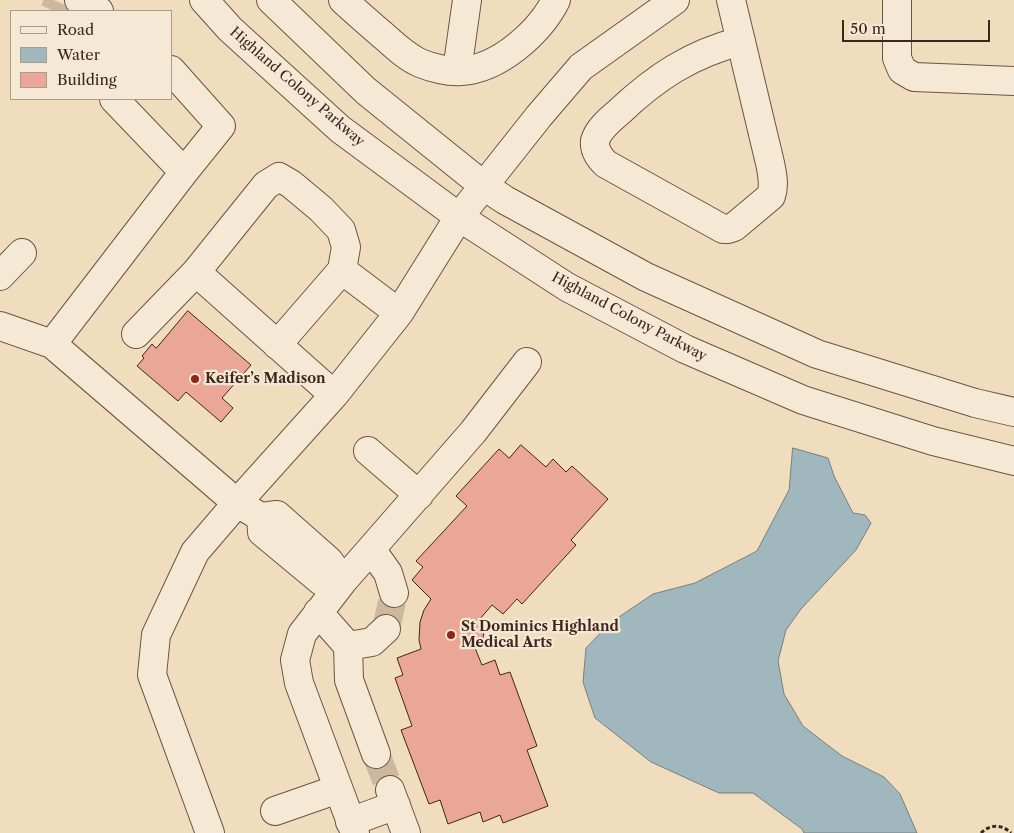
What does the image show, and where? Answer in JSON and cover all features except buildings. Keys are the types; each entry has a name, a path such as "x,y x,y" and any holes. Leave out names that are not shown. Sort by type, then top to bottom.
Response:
{"street":[{"path":"99,10 110,0 119,10"},
{"name":"Highland Colony Parkway","path":"204,0 230,29 340,129 459,217 567,287 685,349 803,400 933,441 1014,460"},
{"path":"270,0 366,91 484,186 505,200 646,277 817,354 975,403 1014,412"},
{"path":"342,0 401,51 420,63 457,71 473,70 488,64 518,46 535,30 556,0"},
{"path":"457,71 467,0"},
{"path":"210,833 152,675 156,635 195,552 334,395 399,313 459,217 539,116 581,67 675,0"},
{"path":"731,0 741,41 770,162 773,190 771,196 728,230 606,164 596,150 595,141 606,124 640,93 665,75 684,63 704,54 741,41"},
{"path":"897,0 897,58 902,70 914,77 1014,82"},
{"path":"67,1 95,10"},
{"path":"52,344 221,126 172,71"},
{"path":"115,100 184,172"},
{"path":"136,334 196,272 266,185 279,177 291,184 321,209 341,230 346,247 342,270 277,344"},
{"path":"0,276 22,254"},
{"path":"342,270 399,313"},
{"path":"196,272 334,395"},
{"path":"0,326 52,344 237,503 261,517 277,515 329,561 342,581"},
{"path":"406,833 393,798 353,827 299,683 295,660 302,634 342,581 473,432 527,362"},
{"path":"368,450 419,495"},
{"path":"372,549 388,573 394,593"},
{"path":"318,612 348,646 349,680 376,754"},
{"path":"348,646 372,642 386,629"},
{"path":"275,811 338,790"}],"path":[{"path":"981,833 990,827 998,826 1006,828 1011,833"}],"water":[{"path":"793,448 828,458 834,476 853,513 865,515 871,523 856,550 801,609 786,630 778,661 784,694 803,726 842,756 884,777 900,794 917,833 804,833 802,829 753,793 719,793 651,762 595,718 583,682 586,648 610,623 653,594 695,583 757,551 789,490"}],"tunnel":[{"path":"54,10 58,2"},
{"path":"386,629 394,593"},
{"path":"376,754 390,790"}],"place":[{"name":"Keifer’s Madison","path":"195,379"},
{"name":"St Dominics Highland Medical Arts","path":"451,635"}]}
